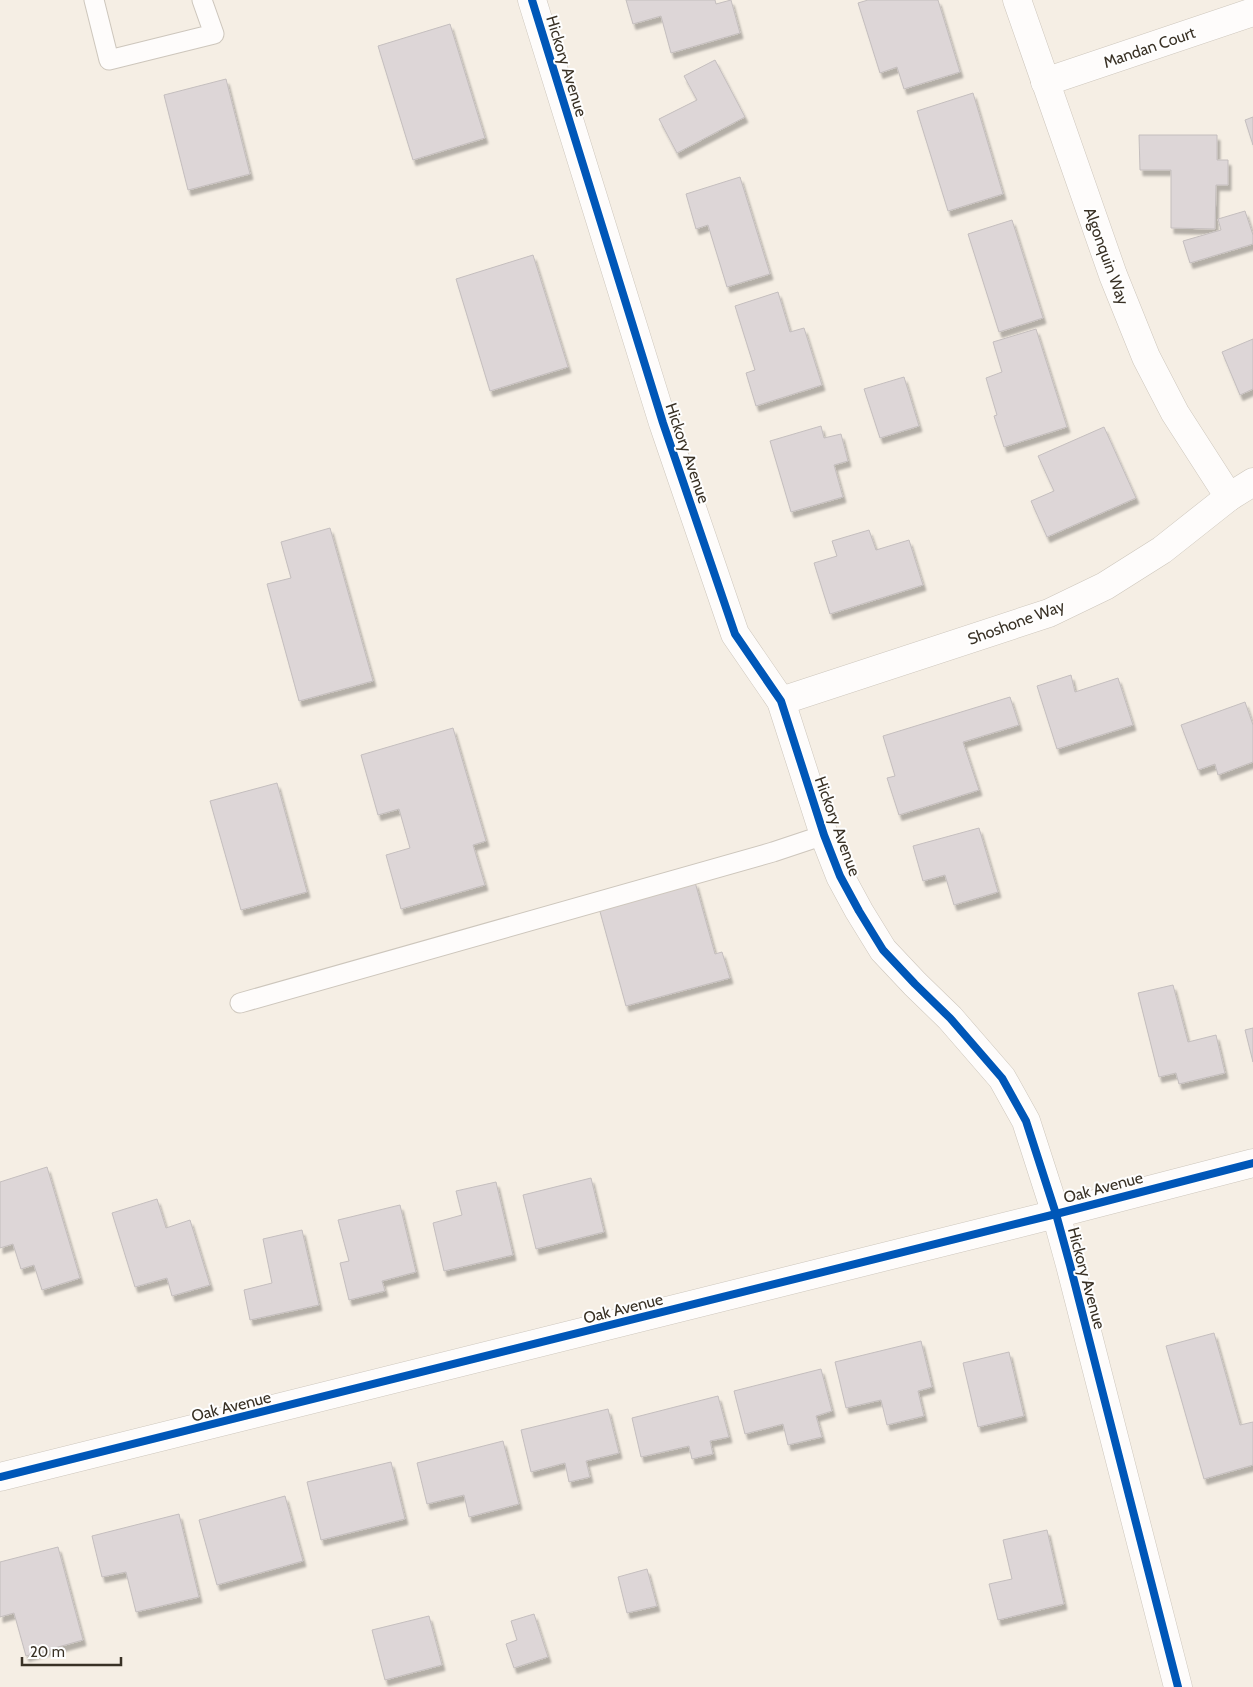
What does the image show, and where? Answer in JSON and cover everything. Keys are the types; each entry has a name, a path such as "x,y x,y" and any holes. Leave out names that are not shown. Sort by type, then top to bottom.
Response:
{"street":[{"name":"Hickory Avenue","path":"532,0 662,423 735,634 781,701 824,835 840,876 884,950 950,1018 1002,1078 1026,1121 1056,1214 1178,1687"},
{"name":"Algonquin Way","path":"1017,0 1113,275 1146,357 1176,413 1229,497"},
{"name":"Mandan Court","path":"1045,82 1253,12"},
{"name":"Shoshone Way","path":"781,701 1050,613 1105,586 1162,550 1229,497 1253,482"},
{"name":"Oak Avenue","path":"0,1477 1056,1214 1253,1163"}],"lane":[{"path":"94,0 109,60 214,34 202,0"},
{"path":"240,1003 824,835"}],"building":[{"path":"626,0 715,0 716,4 731,0 740,33 671,53 661,16 633,24"},
{"path":"868,0 938,0 960,72 904,89 897,67 880,73 858,3"},
{"path":"450,24 485,138 413,160 378,46"},
{"path":"715,60 745,117 677,153 659,119 697,100 684,76"},
{"path":"226,79 250,174 188,190 164,95"},
{"path":"973,93 1003,194 948,211 917,111"},
{"path":"1253,117 1253,145 1245,120"},
{"path":"1139,135 1217,135 1217,160 1228,160 1228,185 1216,185 1215,229 1171,228 1171,170 1140,170"},
{"path":"740,177 770,274 727,287 708,225 696,229 686,194"},
{"path":"1245,211 1253,235 1253,244 1190,263 1183,241 1221,230 1218,219"},
{"path":"1012,220 1043,318 999,332 968,234"},
{"path":"533,255 568,367 490,391 456,279"},
{"path":"778,292 790,332 804,328 822,385 756,406 746,373 755,370 735,306"},
{"path":"1036,329 1067,427 1004,447 994,416 997,415 986,378 1002,372 993,342"},
{"path":"1253,339 1253,389 1240,395 1222,352"},
{"path":"904,377 919,426 880,438 864,389"},
{"path":"821,426 824,438 841,434 848,461 834,465 843,497 791,512 770,441"},
{"path":"1104,427 1136,498 1047,537 1031,501 1054,491 1038,456"},
{"path":"330,528 373,681 299,701 267,584 291,578 281,542"},
{"path":"869,530 876,550 909,540 923,585 830,614 814,563 837,556 832,541"},
{"path":"1071,675 1075,692 1118,678 1133,725 1057,749 1037,686"},
{"path":"1010,697 1019,725 963,742 979,790 899,815 887,778 895,776 883,736"},
{"path":"1245,702 1253,725 1253,762 1218,775 1215,764 1198,770 1181,725"},
{"path":"453,728 486,841 473,845 485,885 401,909 386,855 410,848 399,809 378,815 361,755"},
{"path":"277,783 307,892 241,910 210,801"},
{"path":"979,828 998,892 954,905 945,875 923,881 913,846"},
{"path":"695,882 715,954 722,952 730,978 626,1006 599,908"},
{"path":"1173,985 1188,1042 1216,1035 1225,1073 1179,1084 1176,1073 1159,1077 1138,993"},
{"path":"1253,1028 1253,1062 1245,1030"},
{"path":"47,1167 80,1278 42,1290 34,1265 21,1269 13,1244 0,1248 0,1182"},
{"path":"591,1178 604,1232 536,1249 523,1195"},
{"path":"496,1182 513,1255 444,1271 433,1223 462,1215 456,1191"},
{"path":"157,1199 166,1228 190,1220 210,1285 172,1296 167,1278 135,1287 112,1213"},
{"path":"400,1205 416,1272 382,1281 385,1291 349,1300 340,1263 349,1261 338,1220"},
{"path":"302,1230 319,1305 250,1320 244,1290 272,1283 263,1239"},
{"path":"1214,1333 1240,1425 1253,1422 1253,1465 1204,1479 1166,1346"},
{"path":"921,1341 932,1387 918,1391 924,1416 887,1425 881,1400 846,1408 835,1362"},
{"path":"1009,1352 1024,1416 978,1427 963,1363"},
{"path":"821,1369 832,1411 816,1416 822,1437 788,1445 783,1424 745,1434 734,1391"},
{"path":"718,1396 729,1437 710,1441 713,1454 692,1459 689,1446 641,1457 632,1418"},
{"path":"608,1409 619,1453 586,1461 590,1477 569,1482 565,1463 531,1472 521,1430"},
{"path":"503,1441 519,1504 469,1517 464,1495 427,1504 417,1463"},
{"path":"391,1462 405,1519 321,1540 307,1482"},
{"path":"285,1496 303,1561 217,1585 199,1520"},
{"path":"179,1514 199,1597 136,1612 126,1572 102,1577 92,1536"},
{"path":"1047,1530 1064,1604 998,1620 989,1584 1012,1579 1003,1540"},
{"path":"58,1547 83,1640 26,1656 14,1613 0,1617 0,1562"},
{"path":"647,1569 657,1606 627,1613 618,1577"},
{"path":"534,1614 548,1657 514,1668 506,1644 517,1640 511,1621"},
{"path":"429,1616 442,1665 385,1680 372,1630"}],"cycle path":[{"path":"532,0 663,423 735,634 781,701 824,835 840,876 883,950 950,1018 1002,1078 1026,1121 1056,1214 1070,1265 1178,1687"},
{"path":"0,1477 1056,1214 1253,1163"}]}
